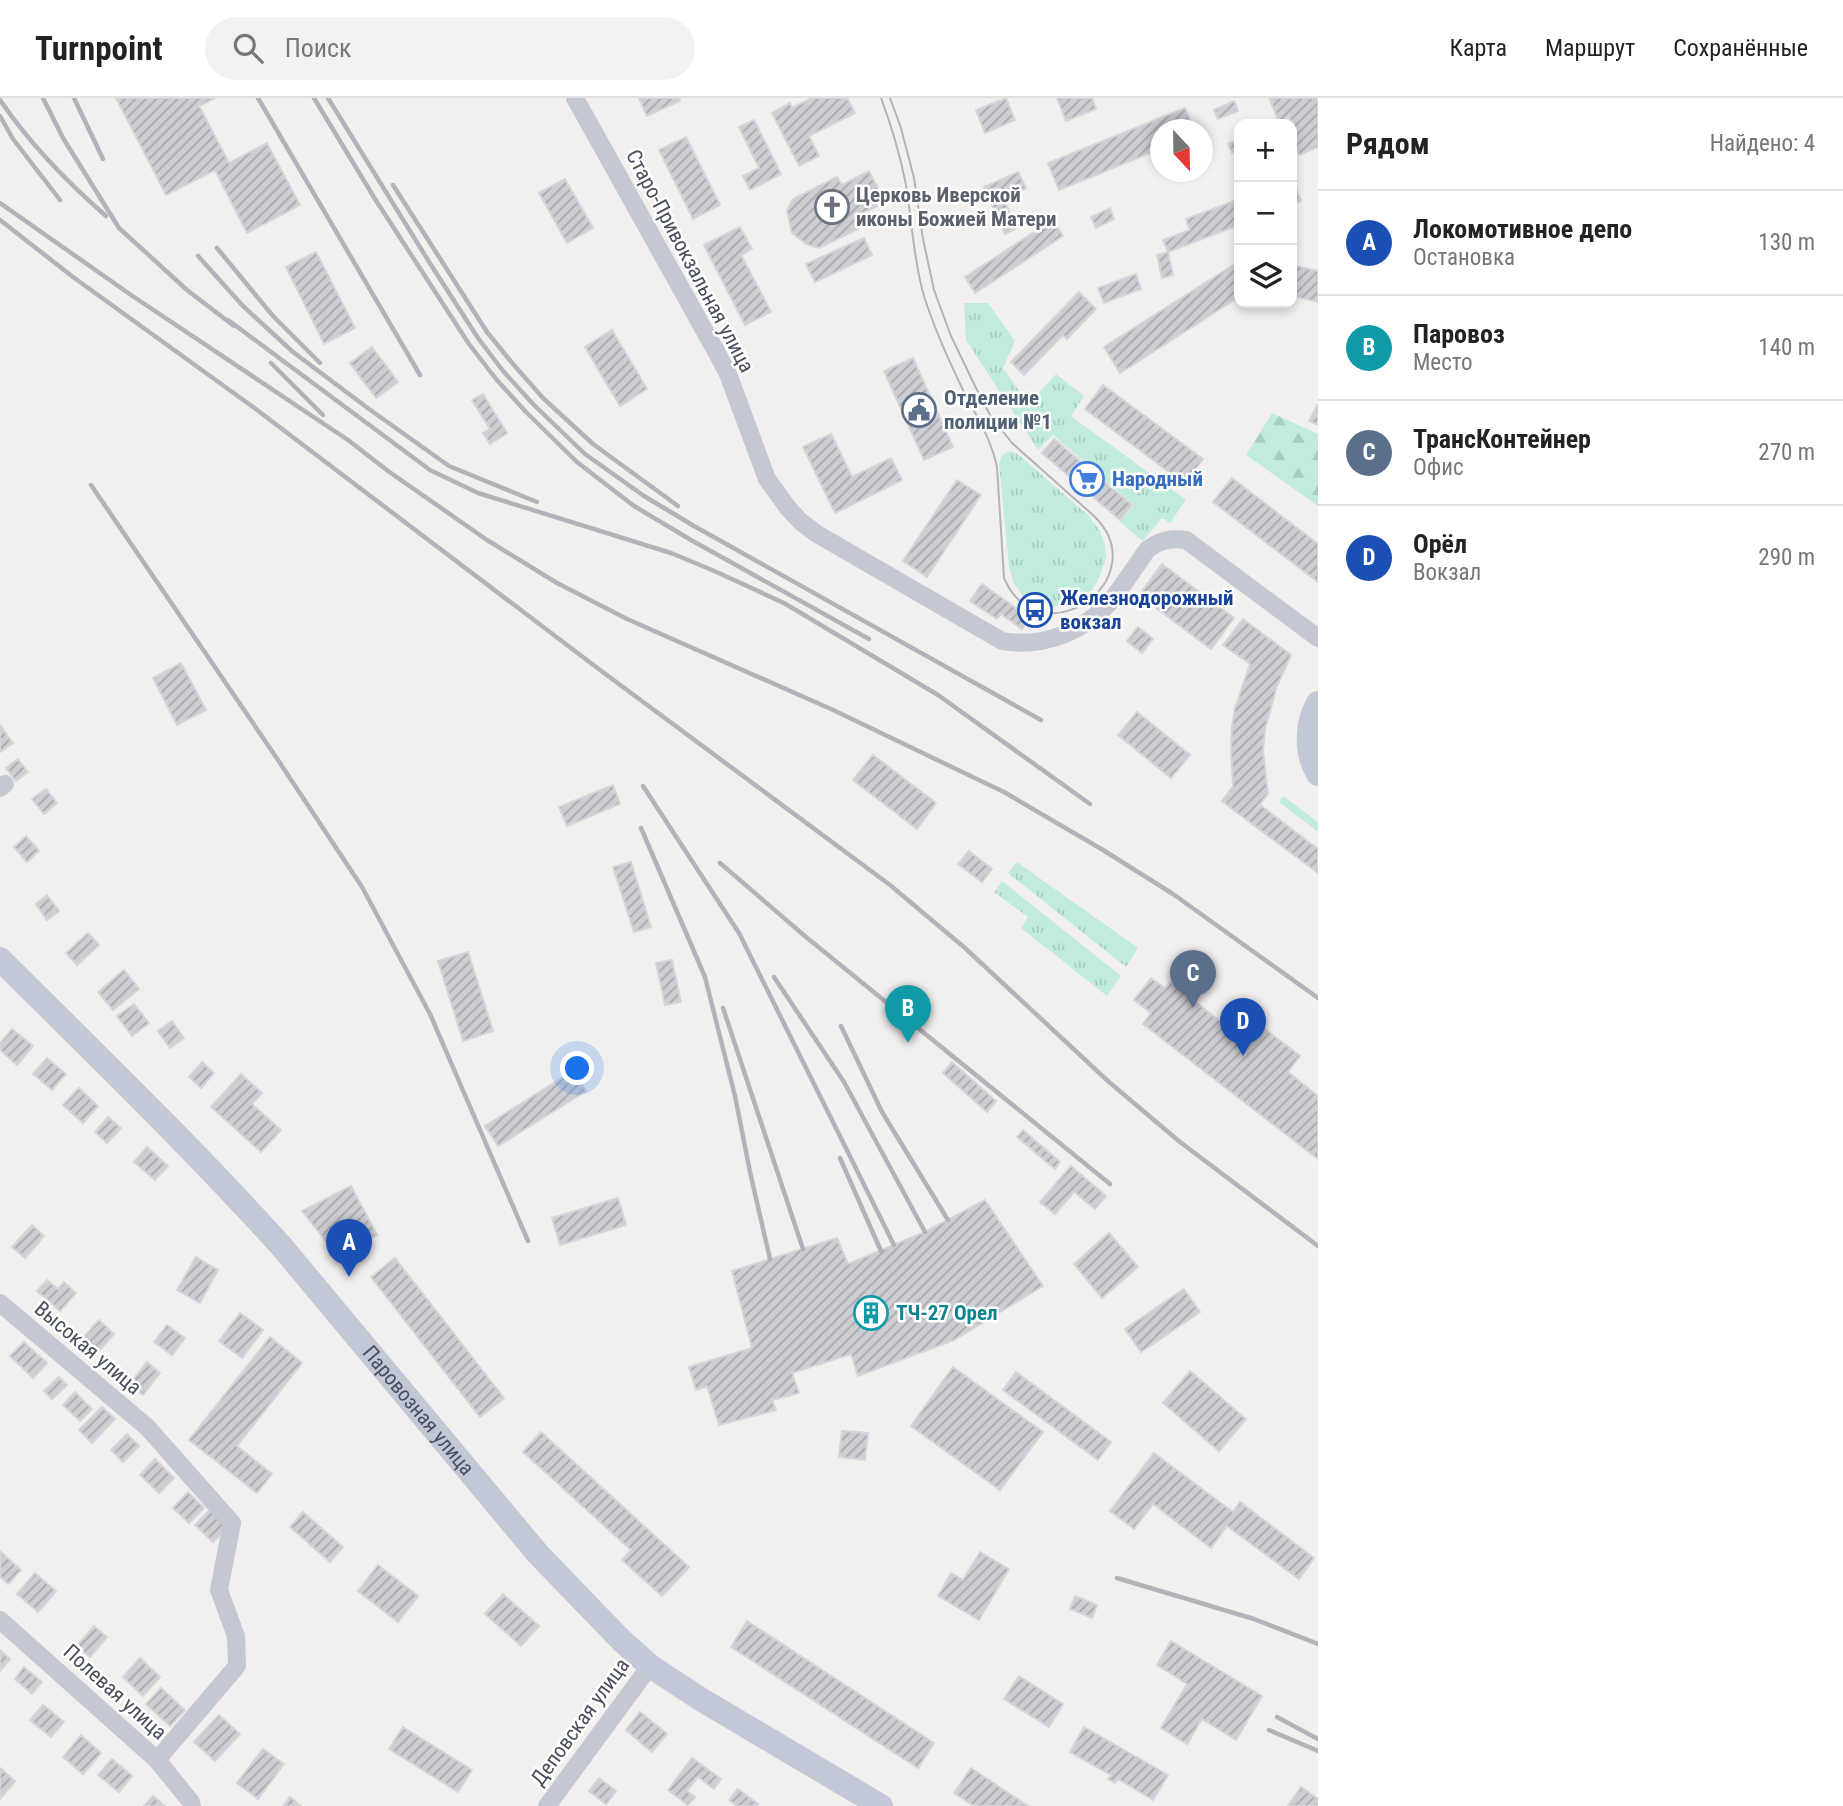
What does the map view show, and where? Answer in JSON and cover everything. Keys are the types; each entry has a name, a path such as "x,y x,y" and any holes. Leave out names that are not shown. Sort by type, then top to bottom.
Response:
{"main road":[{"path":"1318,703 1310,725 1308,741 1318,774"},
{"name":"Паровозная улица","path":"0,959 155,1112 251,1212 538,1554 621,1640 650,1666 702,1700 881,1806"}],"street":[{"name":"Старо-Привокзальная улица","path":"575,98 722,363 776,494 809,528 1002,641 1037,643 1059,638 1079,627 1109,602 1147,550 1166,540 1186,540 1318,638"},
{"name":"Высокая улица","path":"0,1303 147,1427 232,1523 219,1590 236,1636 237,1666 157,1760"},
{"name":"Полевая улица","path":"0,1620 157,1760 192,1806"},
{"name":"Деповская улица","path":"547,1806 650,1666"}],"green space":[{"path":"964,303 988,303 1015,341 1003,368 1028,404 1056,374 1084,396 1071,416 1186,500 1170,523 1162,518 1143,541 1120,522 1134,505 1053,435 1038,450 966,340"},
{"path":"1272,413 1318,434 1318,506 1246,455"},
{"path":"1011,451 1088,515 1100,531 1106,557 1100,576 1092,590 1077,601 1051,608 1039,606 1024,597 1014,584 1009,567 999,463 1002,455"},
{"path":"1283,796 1318,822 1318,832 1279,802"},
{"path":"1017,862 1138,948 1126,967 1008,873"},
{"path":"1002,881 1121,976 1107,996 1021,928 1028,917 994,892"}],"building":[{"path":"116,98 215,98 199,106 229,163 267,143 300,205 247,233 215,170 166,195"},
{"path":"639,98 679,98 680,101 647,116"},
{"path":"812,98 847,98 855,113 809,136 819,156 799,166 772,113 790,103 792,108"},
{"path":"1006,98 1015,120 985,133 976,110"},
{"path":"1057,98 1092,98 1096,109 1066,121"},
{"path":"1269,98 1318,98 1318,147 1299,155 1297,119 1278,119"},
{"path":"1234,101 1238,111 1218,119 1214,110"},
{"path":"1185,108 1190,119 1158,119"},
{"path":"754,120 781,174 750,190 743,176 759,168 739,127"},
{"path":"1150,122 1150,153 1059,190 1048,163"},
{"path":"686,137 720,205 693,219 659,150"},
{"path":"1234,141 1234,152 1232,153 1228,144"},
{"name":"Церковь Иверской иконы Божией Матери","path":"869,171 885,202 859,215 864,226 819,248 806,244 792,233 787,211 793,199 837,177 842,185"},
{"path":"1018,172 1026,188 1003,198 1017,228 1005,234 984,187"},
{"path":"565,179 593,228 567,243 539,193"},
{"path":"1234,201 1234,227 1168,252 1163,240 1190,230 1186,219"},
{"path":"1110,208 1114,219 1096,228 1091,217"},
{"path":"1053,220 1063,236 975,293 965,277"},
{"path":"740,227 752,249 741,255 771,312 745,325 704,245"},
{"path":"864,238 872,255 815,282 806,264"},
{"path":"316,252 355,328 324,344 286,267"},
{"path":"1168,252 1173,275 1162,278 1157,255"},
{"path":"1234,265 1234,300 1120,373 1104,347"},
{"path":"1297,266 1318,271 1318,302 1297,297"},
{"path":"1136,274 1141,289 1104,303 1098,288"},
{"path":"1079,292 1096,309 1067,339 1063,335 1024,375 1011,362"},
{"path":"612,330 647,389 620,406 585,347"},
{"path":"372,347 398,382 376,398 350,363"},
{"path":"913,358 953,447 924,460 884,371"},
{"path":"1103,385 1203,459 1185,484 1085,409"},
{"path":"483,394 507,433 490,444 483,433 490,429 472,400"},
{"path":"1318,404 1318,425 1309,421"},
{"path":"831,434 852,477 891,458 902,480 835,513 803,447"},
{"name":"Народный","path":"1054,439 1132,505 1120,520 1042,453"},
{"path":"1232,478 1318,544 1318,582 1213,502"},
{"path":"957,480 981,495 927,577 903,561"},
{"path":"1162,564 1234,618 1211,649 1139,595"},
{"path":"982,584 1030,618 1022,629 1001,614 997,619 970,601"},
{"path":"1243,619 1291,655 1277,686 1265,729 1263,751 1268,794 1247,820 1222,801 1233,786 1232,727 1235,708 1250,664 1223,645"},
{"path":"1138,627 1153,639 1142,653 1127,641"},
{"path":"181,663 206,710 177,725 153,678"},
{"path":"1137,712 1190,755 1171,778 1118,735"},
{"path":"0,725 13,743 0,752"},
{"path":"873,755 936,803 917,829 853,780"},
{"path":"18,759 28,772 16,781 6,768"},
{"path":"613,785 620,804 567,826 559,807"},
{"path":"46,789 57,803 44,814 32,799"},
{"path":"1260,805 1318,849 1318,873 1247,820"},
{"path":"26,836 39,851 27,862 14,847"},
{"path":"969,851 992,869 982,882 958,864"},
{"path":"631,862 651,927 634,932 613,867"},
{"path":"47,895 59,911 47,920 36,904"},
{"path":"88,933 99,945 77,965 66,953"},
{"path":"468,952 493,1031 463,1041 438,961"},
{"path":"672,960 681,1002 665,1005 656,963"},
{"path":"124,970 139,989 113,1010 98,992"},
{"path":"1151,978 1165,988 1170,982 1234,1032 1247,1015 1300,1056 1288,1072 1318,1096 1318,1159 1143,1024 1151,1013 1134,1000"},
{"path":"134,1004 149,1023 132,1036 117,1016"},
{"path":"172,1021 184,1038 170,1048 158,1031"},
{"path":"12,1029 33,1046 17,1065 0,1050 0,1043"},
{"path":"47,1058 66,1074 52,1090 33,1074"},
{"path":"202,1062 214,1073 201,1088 189,1077"},
{"path":"952,1062 996,1101 987,1112 943,1073"},
{"path":"573,1071 586,1091 498,1146 485,1126"},
{"path":"241,1074 262,1093 252,1104 281,1130 261,1152 211,1107"},
{"path":"79,1088 98,1106 83,1123 63,1105"},
{"path":"108,1117 121,1128 107,1143 95,1132"},
{"path":"1023,1130 1060,1162 1055,1169 1017,1137"},
{"path":"147,1147 168,1166 155,1180 134,1162"},
{"path":"1071,1166 1106,1196 1095,1209 1074,1192 1055,1214 1040,1202"},
{"path":"351,1186 377,1235 337,1255 302,1211"},
{"path":"618,1198 626,1225 560,1245 552,1218"},
{"name":"ТЧ-27 Орел","path":"985,1200 1043,1286 954,1340 858,1376 851,1354 792,1373 799,1393 772,1400 776,1410 719,1425 707,1386 696,1390 689,1367 752,1348 732,1271 837,1238 848,1264 925,1232"},
{"path":"32,1225 44,1236 25,1258 12,1247"},
{"path":"1109,1233 1138,1267 1102,1298 1074,1264"},
{"path":"196,1257 218,1270 200,1303 177,1290"},
{"path":"395,1258 504,1398 480,1417 371,1277"},
{"path":"47,1280 58,1289 64,1282 76,1293 60,1311 37,1291"},
{"path":"1184,1289 1200,1312 1141,1352 1125,1329"},
{"path":"240,1313 263,1330 242,1358 219,1341"},
{"path":"99,1320 114,1334 97,1353 81,1340"},
{"path":"167,1325 185,1338 172,1355 154,1342"},
{"path":"270,1337 302,1363 237,1446 272,1474 257,1493 189,1440"},
{"path":"24,1342 47,1363 33,1378 10,1356"},
{"path":"147,1362 160,1373 143,1395 129,1385"},
{"path":"953,1367 1043,1432 1000,1490 911,1426"},
{"path":"1190,1371 1246,1419 1219,1451 1163,1403"},
{"path":"1016,1372 1111,1442 1098,1460 1003,1390"},
{"path":"59,1377 67,1385 52,1399 44,1391"},
{"path":"75,1392 92,1409 80,1421 63,1405"},
{"path":"102,1407 115,1419 92,1443 79,1430"},
{"path":"842,1431 868,1433 865,1460 839,1457"},
{"path":"541,1432 689,1567 662,1596 622,1560 631,1550 523,1452"},
{"path":"127,1434 139,1446 123,1462 111,1450"},
{"path":"1154,1453 1233,1512 1240,1502 1314,1558 1299,1579 1227,1526 1211,1548 1153,1504 1134,1529 1110,1511"},
{"path":"155,1459 174,1478 159,1493 140,1475"},
{"path":"188,1492 204,1508 189,1523 173,1508"},
{"path":"210,1510 228,1527 213,1542 195,1525"},
{"path":"303,1512 343,1547 330,1562 290,1527"},
{"path":"1,1552 21,1570 8,1584 0,1576"},
{"path":"980,1552 1009,1569 979,1620 938,1596 951,1573 963,1580"},
{"path":"378,1565 418,1596 398,1622 358,1591"},
{"path":"35,1573 56,1591 38,1612 17,1594"},
{"path":"503,1594 539,1626 521,1646 485,1614"},
{"path":"1075,1596 1097,1605 1092,1618 1070,1609"},
{"path":"747,1621 934,1743 918,1768 731,1647"},
{"path":"94,1626 107,1637 90,1657 77,1646"},
{"path":"1171,1641 1262,1696 1236,1740 1202,1719 1187,1744 1161,1728 1187,1684 1157,1665"},
{"path":"0,1650 10,1659 0,1671"},
{"path":"140,1658 160,1677 143,1696 123,1677"},
{"path":"24,1667 42,1682 32,1694 15,1679"},
{"path":"1019,1676 1063,1704 1049,1727 1004,1699"},
{"path":"161,1688 185,1710 170,1726 146,1704"},
{"path":"43,1705 64,1722 51,1737 30,1720"},
{"path":"640,1712 667,1734 652,1752 626,1730"},
{"path":"219,1715 240,1734 215,1761 194,1742"},
{"path":"403,1727 472,1770 458,1792 389,1749"},
{"path":"1084,1727 1168,1775 1153,1800 1118,1779 1115,1783 1108,1779 1111,1775 1070,1752"},
{"path":"81,1735 101,1753 83,1774 63,1757"},
{"path":"263,1749 284,1764 258,1799 237,1783"},
{"path":"692,1758 721,1779 714,1789 698,1777 687,1791 695,1797 688,1805 668,1790"},
{"path":"112,1759 132,1776 119,1792 98,1775"},
{"path":"0,1768 15,1781 0,1799"},
{"path":"971,1768 1028,1806 974,1806 954,1793"},
{"path":"599,1778 616,1791 606,1804 589,1791"},
{"path":"1301,1787 1318,1799 1318,1806 1288,1806"},
{"path":"738,1789 758,1804 737,1806 729,1800"},
{"path":"153,1796 165,1806 144,1806"},
{"path":"290,1797 301,1806 283,1806"}],"tram line":[{"path":"881,98 905,180 917,268 924,296 947,355 987,437 997,467 1004,578 1021,602 1042,612 1065,611 1086,602 1103,585 1112,564 1110,540 1094,516 1012,443 990,415 975,386 951,336 934,290 914,178 890,98"}],"railway":[{"path":"43,98 63,138 119,228 187,290 234,326"},
{"path":"74,98 103,159"},
{"path":"258,98 420,375"},
{"path":"314,98 375,199 469,344 526,412 577,462 634,506 869,639"},
{"path":"328,98 478,338 534,405 585,454 644,496 694,526 1041,720"},
{"path":"0,100 49,161 106,216"},
{"path":"0,116 13,139 60,200"},
{"path":"393,185 487,332 543,398 593,444 678,506"},
{"path":"0,203 131,295 348,440 487,540 557,583 627,619 831,709 1004,792 1173,894 1318,998"},
{"path":"0,220 890,885 965,948 1109,1082 1180,1142 1318,1246"},
{"path":"217,248 273,316 320,363"},
{"path":"198,256 243,306 293,352 369,409 449,466 537,502"},
{"path":"228,320 430,470 478,493 671,553 784,603 938,695 1090,804"},
{"path":"271,363 323,415"},
{"path":"91,485 362,887 430,1014 528,1241"},
{"path":"643,786 739,933 894,1245"},
{"path":"641,828 705,977 735,1096 770,1259"},
{"path":"720,863 806,937 1110,1184"},
{"path":"774,977 844,1082 925,1232"},
{"path":"723,1008 803,1249"},
{"path":"841,1026 882,1112 948,1220"},
{"path":"840,1158 881,1251"},
{"path":"1117,1578 1254,1619 1318,1644"},
{"path":"1277,1717 1318,1739"},
{"path":"1269,1730 1318,1751"}],"place":[{"name":"Церковь Иверской иконы Божией Матери","path":"832,207"},
{"name":"Отделение полиции №1","path":"919,410"},
{"name":"Народный","path":"1087,479"},
{"name":"Железнодорожный вокзал","path":"1035,610"},
{"name":"ТрансКонтейнер","path":"1193,1008"},
{"name":"Паровоз","path":"908,1043"},
{"name":"Орёл","path":"1243,1056"},
{"name":"Локомотивное депо","path":"349,1277"},
{"name":"ТЧ-27 Орел","path":"871,1313"}]}
